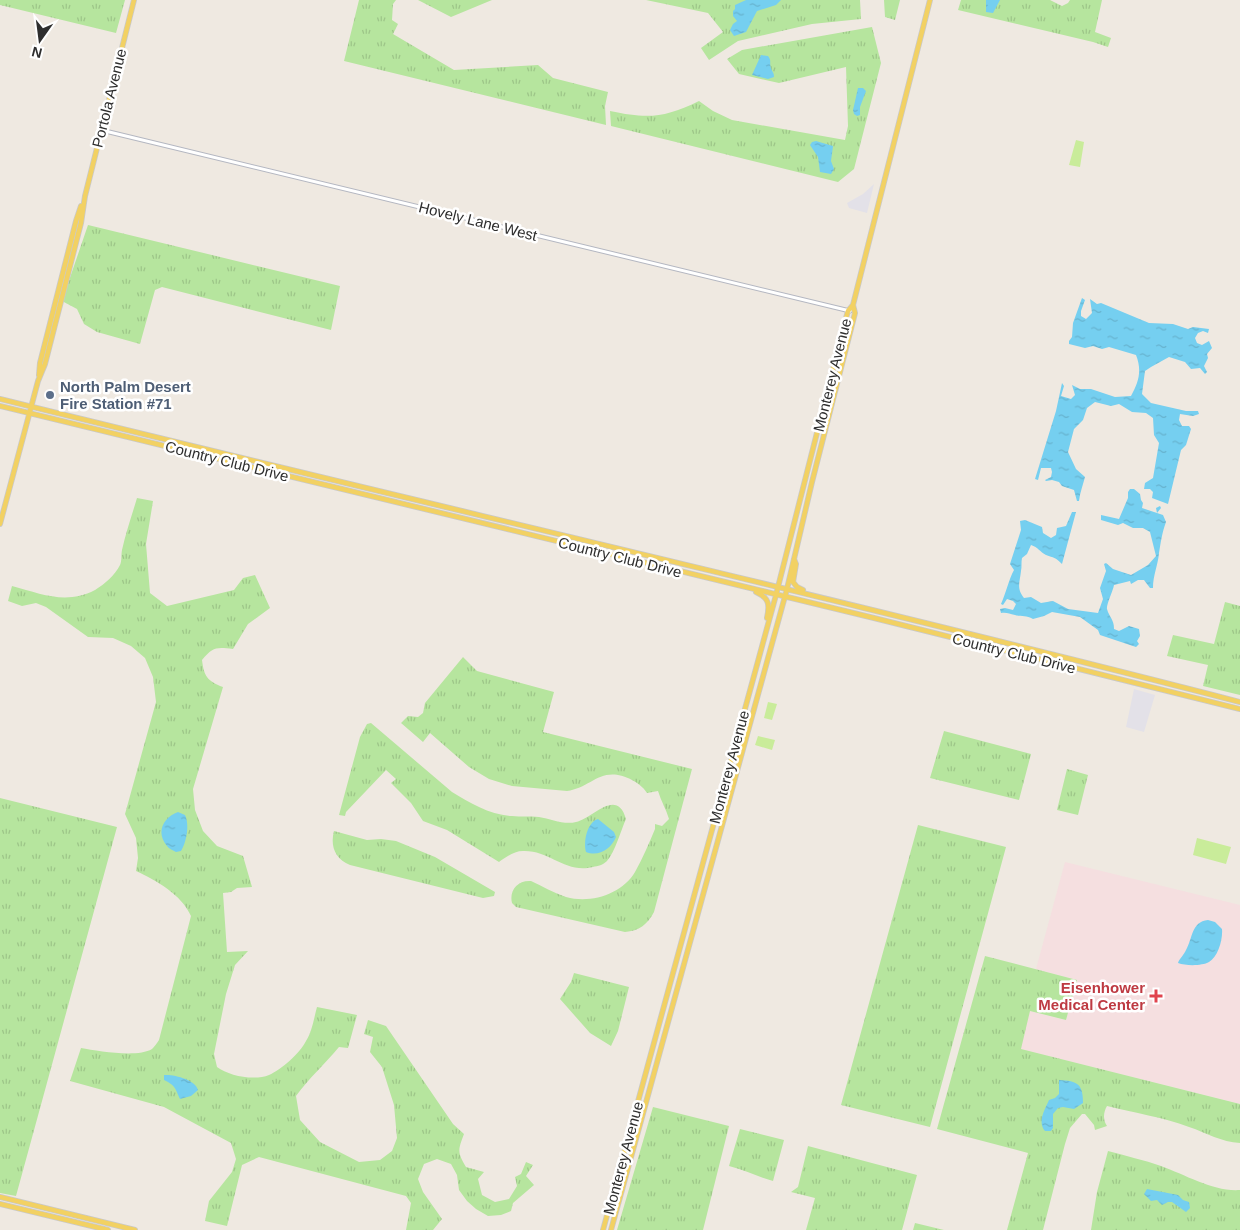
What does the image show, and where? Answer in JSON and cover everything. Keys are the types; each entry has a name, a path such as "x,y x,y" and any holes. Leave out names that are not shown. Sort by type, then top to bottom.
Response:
{"main road":[{"name":"Portola Avenue","path":"38,381 45,364 81,223 85,196 134,0"},
{"name":"Monterey Avenue","path":"603,1230 766,633 848,311 853,305 930,0"},
{"name":"Portola Avenue","path":"0,524 32,407 40,363 62,275 76,221 85,196"},
{"path":"61,301 59,299 63,280 62,275"},
{"name":"Monterey Avenue","path":"611,1230 794,559 855,313 853,305"},
{"name":"Country Club Drive","path":"0,399 657,559 778,586 1240,702"},
{"name":"Country Club Drive","path":"0,406 1240,709"},
{"path":"63,421 66,418 82,419"},
{"path":"794,559 796,564 793,579 796,586 817,594 822,598"},
{"path":"750,589 764,596 768,601 766,633"},
{"path":"1138,684 1154,685 1158,681"},
{"path":"738,734 741,740 737,753 738,763"},
{"path":"681,943 678,962 682,971"},
{"path":"0,1197 135,1230"},
{"path":"0,1204 108,1230"}],"street":[{"name":"Hovely Lane West","path":"101,130 855,313"}],"shaded area":[{"path":"874,184 867,213 849,208 847,203 863,194"},
{"path":"1134,689 1155,695 1144,732 1126,727"},
{"name":"Eisenhower Medical Center","path":"1065,862 1240,905 1240,1104 1020,1049 1030,1011 1066,1020 1077,980 1036,969"}],"green space":[{"path":"0,0 125,0 116,33 0,5"},
{"path":"359,0 396,0 393,4 392,20 398,24 393,34 454,70 538,65 553,78 608,92 605,106 606,125 344,61"},
{"path":"418,0 492,0 451,17"},
{"path":"646,0 860,0 861,19 812,24 738,41 709,60 701,48 723,32 708,13"},
{"path":"884,0 900,0 895,20 885,17"},
{"path":"961,0 1050,0 1062,6 1070,0 1102,0 1095,32 1111,38 1108,47 958,10"},
{"path":"872,27 881,63 854,169 838,182 611,126 610,111 646,116 665,114 699,101 713,111 732,120 845,140 848,126 846,67 779,83 739,74 727,59 742,50"},
{"path":"1076,140 1084,142 1080,167 1069,165"},
{"path":"88,225 340,286 331,330 162,287 155,290 140,344 97,332 84,324 77,309 62,301"},
{"path":"137,498 153,501 146,544 150,593 167,606 234,590 243,578 255,575 270,608 248,624 233,649 215,649 202,660 207,677 223,687 193,789 195,810 203,831 217,846 243,856 252,887 237,888 231,892 223,893 227,952 248,951 235,965 226,994 214,1054 217,1067 242,1077 256,1078 269,1075 290,1061 303,1046 313,1025 317,1007 357,1015 348,1048 339,1047 296,1096 300,1120 320,1142 359,1162 380,1160 392,1151 397,1138 394,1105 382,1067 370,1052 373,1037 364,1034 368,1020 386,1026 453,1124 464,1134 460,1148 461,1158 466,1167 484,1172 478,1179 482,1195 495,1202 509,1199 517,1186 515,1177 521,1174 526,1162 533,1165 526,1176 534,1185 513,1203 511,1211 501,1215 488,1216 476,1209 459,1190 457,1175 451,1164 437,1159 424,1164 418,1179 423,1192 442,1219 433,1230 406,1230 411,1203 406,1196 259,1157 242,1165 227,1226 205,1221 209,1201 232,1172 236,1159 231,1143 164,1107 70,1081 81,1048 117,1053 137,1053 152,1049 159,1040 191,916 187,908 168,889 136,871 138,858 136,838 125,814 156,702 153,677 145,658 131,646 113,638 88,637 46,607 36,603 22,606 8,601 12,586 54,597 74,597 95,590 102,585 113,576 120,565 122,550"},
{"path":"1225,602 1240,606 1240,695 1203,686 1208,665 1167,656 1173,635 1214,644"},
{"path":"463,657 477,671 554,692 543,732 692,769 654,912 642,926 625,932 516,907 512,903 511,899 515,887 526,881 531,881 566,897 576,899 595,898 614,891 629,880 635,872 655,829 655,824 662,826 669,819 658,791 647,793 636,782 621,776 604,776 576,789 567,791 512,786 489,779 469,767 430,733 423,742 401,723 408,716 418,717 423,713 425,703"},
{"path":"768,702 777,704 772,720 764,718"},
{"path":"371,723 452,792 488,811 504,815 539,817 571,823 583,819 604,807 617,805 622,810 626,819 613,852 604,863 583,868 566,865 541,854 523,851 516,852 499,862 447,830 423,821 411,803 391,783 396,779 386,770 346,812 345,816 339,815 360,737 367,724"},
{"path":"944,731 1031,754 1019,800 930,778"},
{"path":"758,736 775,740 772,750 755,745"},
{"path":"1067,769 1088,775 1078,815 1057,810"},
{"path":"0,798 117,827 16,1196 0,1193"},
{"path":"918,825 1006,847 930,1127 841,1105"},
{"path":"334,831 367,840 396,841 435,857 495,892 494,896 483,898 350,865 337,856 333,847"},
{"path":"1197,838 1231,847 1226,864 1193,855"},
{"path":"985,956 1077,980 1066,1020 1030,1011 1021,1049 1240,1104 1240,1143 1220,1139 1169,1120 1107,1106 1104,1116 1107,1126 1095,1130 1094,1125 1085,1114 1082,1114 1070,1128 1043,1230 1007,1230 1028,1153 937,1129"},
{"path":"574,973 629,987 618,1031 611,1046 590,1033 560,999 571,982"},
{"path":"653,1107 729,1126 703,1230 617,1230"},
{"path":"740,1129 784,1140 773,1181 729,1166"},
{"path":"808,1146 917,1175 902,1230 806,1230 815,1198 791,1192 798,1187"},
{"path":"1108,1151 1161,1166 1210,1186 1240,1190 1240,1230 1091,1230 1097,1192"},
{"path":"915,1223 944,1230 913,1230"}],"water":[{"path":"746,0 781,0 776,5 757,11 746,32 734,36 730,30 737,21 733,16 735,5"},
{"path":"986,0 1000,0 993,13 986,12"},
{"path":"761,55 768,56 774,77 768,79 752,75"},
{"path":"858,88 863,88 866,91 860,107 860,115 857,116 853,110"},
{"path":"816,141 833,146 831,161 834,169 831,174 820,172 818,157 810,145"},
{"path":"1082,298 1085,300 1081,316 1086,319 1092,313 1090,299 1097,304 1101,303 1149,323 1173,324 1188,329 1193,327 1209,329 1208,333 1203,331 1198,333 1195,338 1197,343 1202,345 1209,341 1212,348 1207,354 1208,358 1204,366 1207,372 1205,374 1200,368 1191,369 1185,362 1169,357 1145,371 1142,394 1151,403 1186,411 1198,411 1199,414 1193,416 1180,414 1179,420 1182,426 1189,426 1191,429 1186,445 1181,450 1168,504 1152,498 1153,492 1150,489 1144,489 1145,483 1153,478 1159,443 1154,435 1153,418 1146,413 1132,412 1119,404 1111,406 1095,402 1087,408 1083,420 1074,429 1068,452 1076,469 1085,477 1079,501 1077,501 1074,490 1062,486 1059,482 1045,480 1051,477 1051,468 1041,468 1038,480 1035,479 1056,411 1062,383 1064,386 1061,396 1071,399 1075,395 1072,385 1080,389 1091,389 1115,397 1131,396 1138,381 1139,366 1136,355 1109,347 1102,349 1093,346 1085,348 1069,344 1072,337 1073,323"},
{"path":"1130,489 1134,489 1140,494 1143,503 1142,508 1163,515 1166,522 1153,588 1150,588 1144,580 1138,580 1131,584 1130,581 1114,585 1108,604 1107,609 1114,629 1119,631 1129,626 1139,629 1140,636 1137,641 1139,644 1136,647 1100,635 1098,630 1080,617 1052,612 1033,619 1001,613 1000,609 1013,610 1016,604 1007,599 1003,605 1001,604 1014,570 1010,564 1021,530 1020,521 1025,520 1042,527 1043,533 1051,538 1056,535 1057,528 1066,526 1072,512 1076,512 1062,564 1031,545 1027,554 1022,558 1019,588 1024,598 1031,597 1041,603 1053,601 1068,609 1098,613 1103,599 1100,588 1106,571 1104,564 1106,563 1113,569 1131,575 1148,565 1156,556 1150,532 1143,528 1133,528 1123,523 1118,525 1101,520 1101,515 1119,519"},
{"path":"1160,506 1161,508 1157,513 1156,508"},
{"path":"178,812 185,815 187,829 183,848 181,851 176,852 163,841 162,830 165,821"},
{"path":"598,819 614,832 616,837 608,848 600,853 586,852 587,833 591,824"},
{"path":"1202,921 1215,922 1222,929 1221,943 1215,956 1209,962 1202,964 1189,965 1178,963 1185,952 1195,927"},
{"path":"164,1075 184,1078 193,1083 198,1090 191,1096 180,1099 175,1088 164,1080"},
{"path":"1059,1080 1071,1081 1078,1085 1082,1092 1083,1103 1074,1109 1058,1108 1053,1114 1053,1128 1051,1131 1045,1131 1042,1124 1042,1116 1049,1100 1059,1094"},
{"path":"1147,1189 1178,1195 1183,1200 1189,1202 1190,1208 1186,1212 1172,1202 1162,1205 1157,1200 1151,1201 1144,1194"}],"place":[{"name":"North Palm Desert Fire Station #71","path":"50,395"},
{"name":"Eisenhower Medical Center","path":"1156,996"}]}
